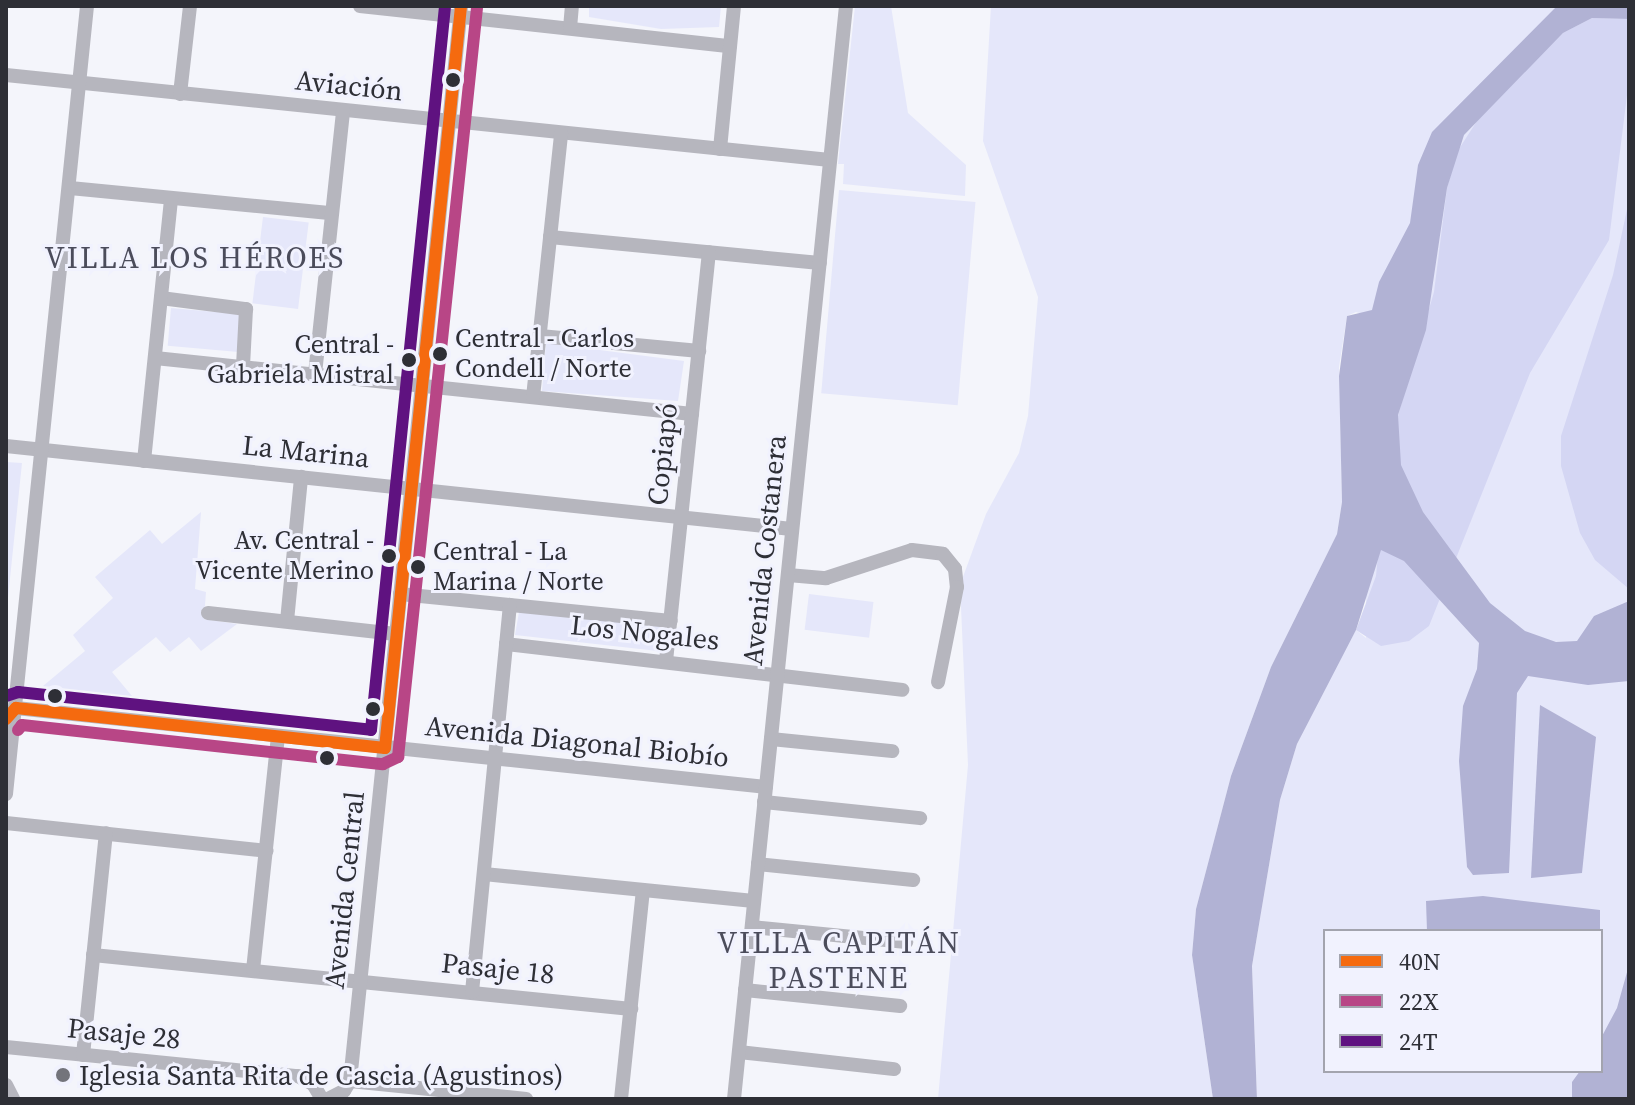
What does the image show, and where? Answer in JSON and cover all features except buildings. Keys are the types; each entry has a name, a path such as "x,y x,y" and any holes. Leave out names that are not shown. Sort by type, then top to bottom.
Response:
{"street":[{"path":"6,794 11,714 43,450 87,6"},
{"path":"180,94 190,6"},
{"path":"360,6 460,11 570,28 730,46"},
{"path":"570,28 572,6"},
{"path":"720,149 734,6"},
{"name":"Avenida Costanera","path":"734,1099 846,6"},
{"name":"Avenida Central","path":"350,1081 460,11"},
{"name":"Aviación","path":"6,75 830,160"},
{"path":"315,374 343,110"},
{"path":"533,397 561,133"},
{"path":"70,188 332,213"},
{"path":"144,461 171,198"},
{"path":"550,237 820,263"},
{"name":"Copiapó","path":"666,661 709,252"},
{"path":"161,298 246,309 243,367"},
{"path":"540,336 699,351"},
{"path":"155,358 692,414"},
{"name":"La Marina","path":"6,446 792,529"},
{"path":"287,621 301,477"},
{"path":"788,575 826,578 912,550 943,554 955,569 957,587 938,682"},
{"path":"400,594 671,621"},
{"path":"472,992 510,605"},
{"path":"208,613 396,634"},
{"name":"Los Nogales","path":"506,644 902,690"},
{"name":"Avenida Diagonal Biobío","path":"11,714 278,736 495,759 765,794 920,818"},
{"path":"253,970 278,736"},
{"path":"771,739 892,751"},
{"path":"6,823 266,851"},
{"path":"83,1055 106,833"},
{"path":"758,864 913,880"},
{"path":"484,874 754,901"},
{"path":"621,1099 643,890"},
{"path":"752,927 906,942"},
{"name":"Pasaje 18","path":"93,955 631,1009"},
{"path":"745,990 900,1006"},
{"name":"Pasaje 28","path":"6,1047 303,1077 325,1099"},
{"path":"739,1052 894,1069"},
{"path":"325,1099 344,1091 350,1081 526,1099"},
{"path":"6,1085 13,1099"}],"shaded area":[{"path":"589,6 721,6 719,27 661,29 589,17"},
{"path":"855,6 891,6 908,113 966,165 965,196 843,184 844,164 838,164"},
{"path":"991,6 1629,6 1629,1099 1257,1099 1252,966 1280,800 1297,744 1327,681 1356,630 1366,638 1366,315 1356,312 1347,316 1339,367 1342,502 1337,534 1271,667 1231,776 1196,909 1192,955 1213,1099 938,1099 968,765 960,585 986,514 1019,453 1028,416 1038,297 983,141"},
{"path":"1557,6 1629,6 1629,19 1592,18 1563,33 1464,135 1447,188 1426,330 1398,415 1401,465 1423,512 1490,603 1525,631 1556,642 1577,641 1594,616 1629,601 1629,681 1588,685 1528,676 1517,693 1509,873 1473,875 1467,867 1459,761 1463,706 1477,669 1479,643 1404,561 1381,550 1356,630 1297,744 1280,800 1252,966 1257,1099 1213,1099 1192,955 1196,909 1231,776 1271,667 1337,534 1342,502 1339,376 1347,316 1372,310 1379,282 1410,223 1418,165 1432,132"},
{"path":"1592,18 1629,19 1629,79 1609,240 1530,373 1429,626 1409,641 1381,646 1356,630 1376,576 1388,450 1434,292 1447,188 1457,152 1484,110 1563,33"},
{"path":"839,190 975,202 958,405 821,393"},
{"path":"1629,200 1629,589 1595,560 1580,533 1561,466 1561,436 1613,275"},
{"path":"263,217 309,223 298,309 252,303"},
{"path":"171,308 242,314 238,352 168,346"},
{"path":"546,343 684,361 678,401 542,391"},
{"path":"6,462 22,463 6,617"},
{"path":"201,512 195,589 206,592 204,619 237,624 201,651 189,637 170,652 156,637 112,672 132,696 43,686 85,651 73,635 113,598 95,577 150,530 162,544"},
{"path":"809,594 874,602 869,638 805,630"},
{"path":"519,612 661,623 658,651 515,635"},
{"path":"1540,705 1596,737 1582,873 1531,878"},
{"path":"1483,896 1600,910 1600,929 1427,929 1426,901"},
{"path":"1629,965 1629,1099 1572,1099 1572,1082 1579,1073 1603,1073 1603,1034 1617,1008"}],"transit line":[{"name":"24T","path":"6,696 18,692 371,730 445,6"},
{"name":"40N","path":"6,719 16,708 385,748 461,6"},
{"name":"22X","path":"18,730 22,725 383,764 398,757 477,8"}],"place":[{"name":"Central - Carlos Condell / Norte","path":"440,354"},
{"name":"Central - Gabriela Mistral","path":"409,360"},
{"name":"Av. Central - Vicente Merino","path":"389,556"},
{"name":"Central - La Marina / Norte","path":"418,567"},
{"name":"Iglesia Santa Rita de Cascia (Agustinos)","path":"63,1075"}],"district":[{"name":"VILLA LOS HÉROES","path":"195,258"},
{"name":"VILLA CAPITÁN PASTENE","path":"839,960"}]}
